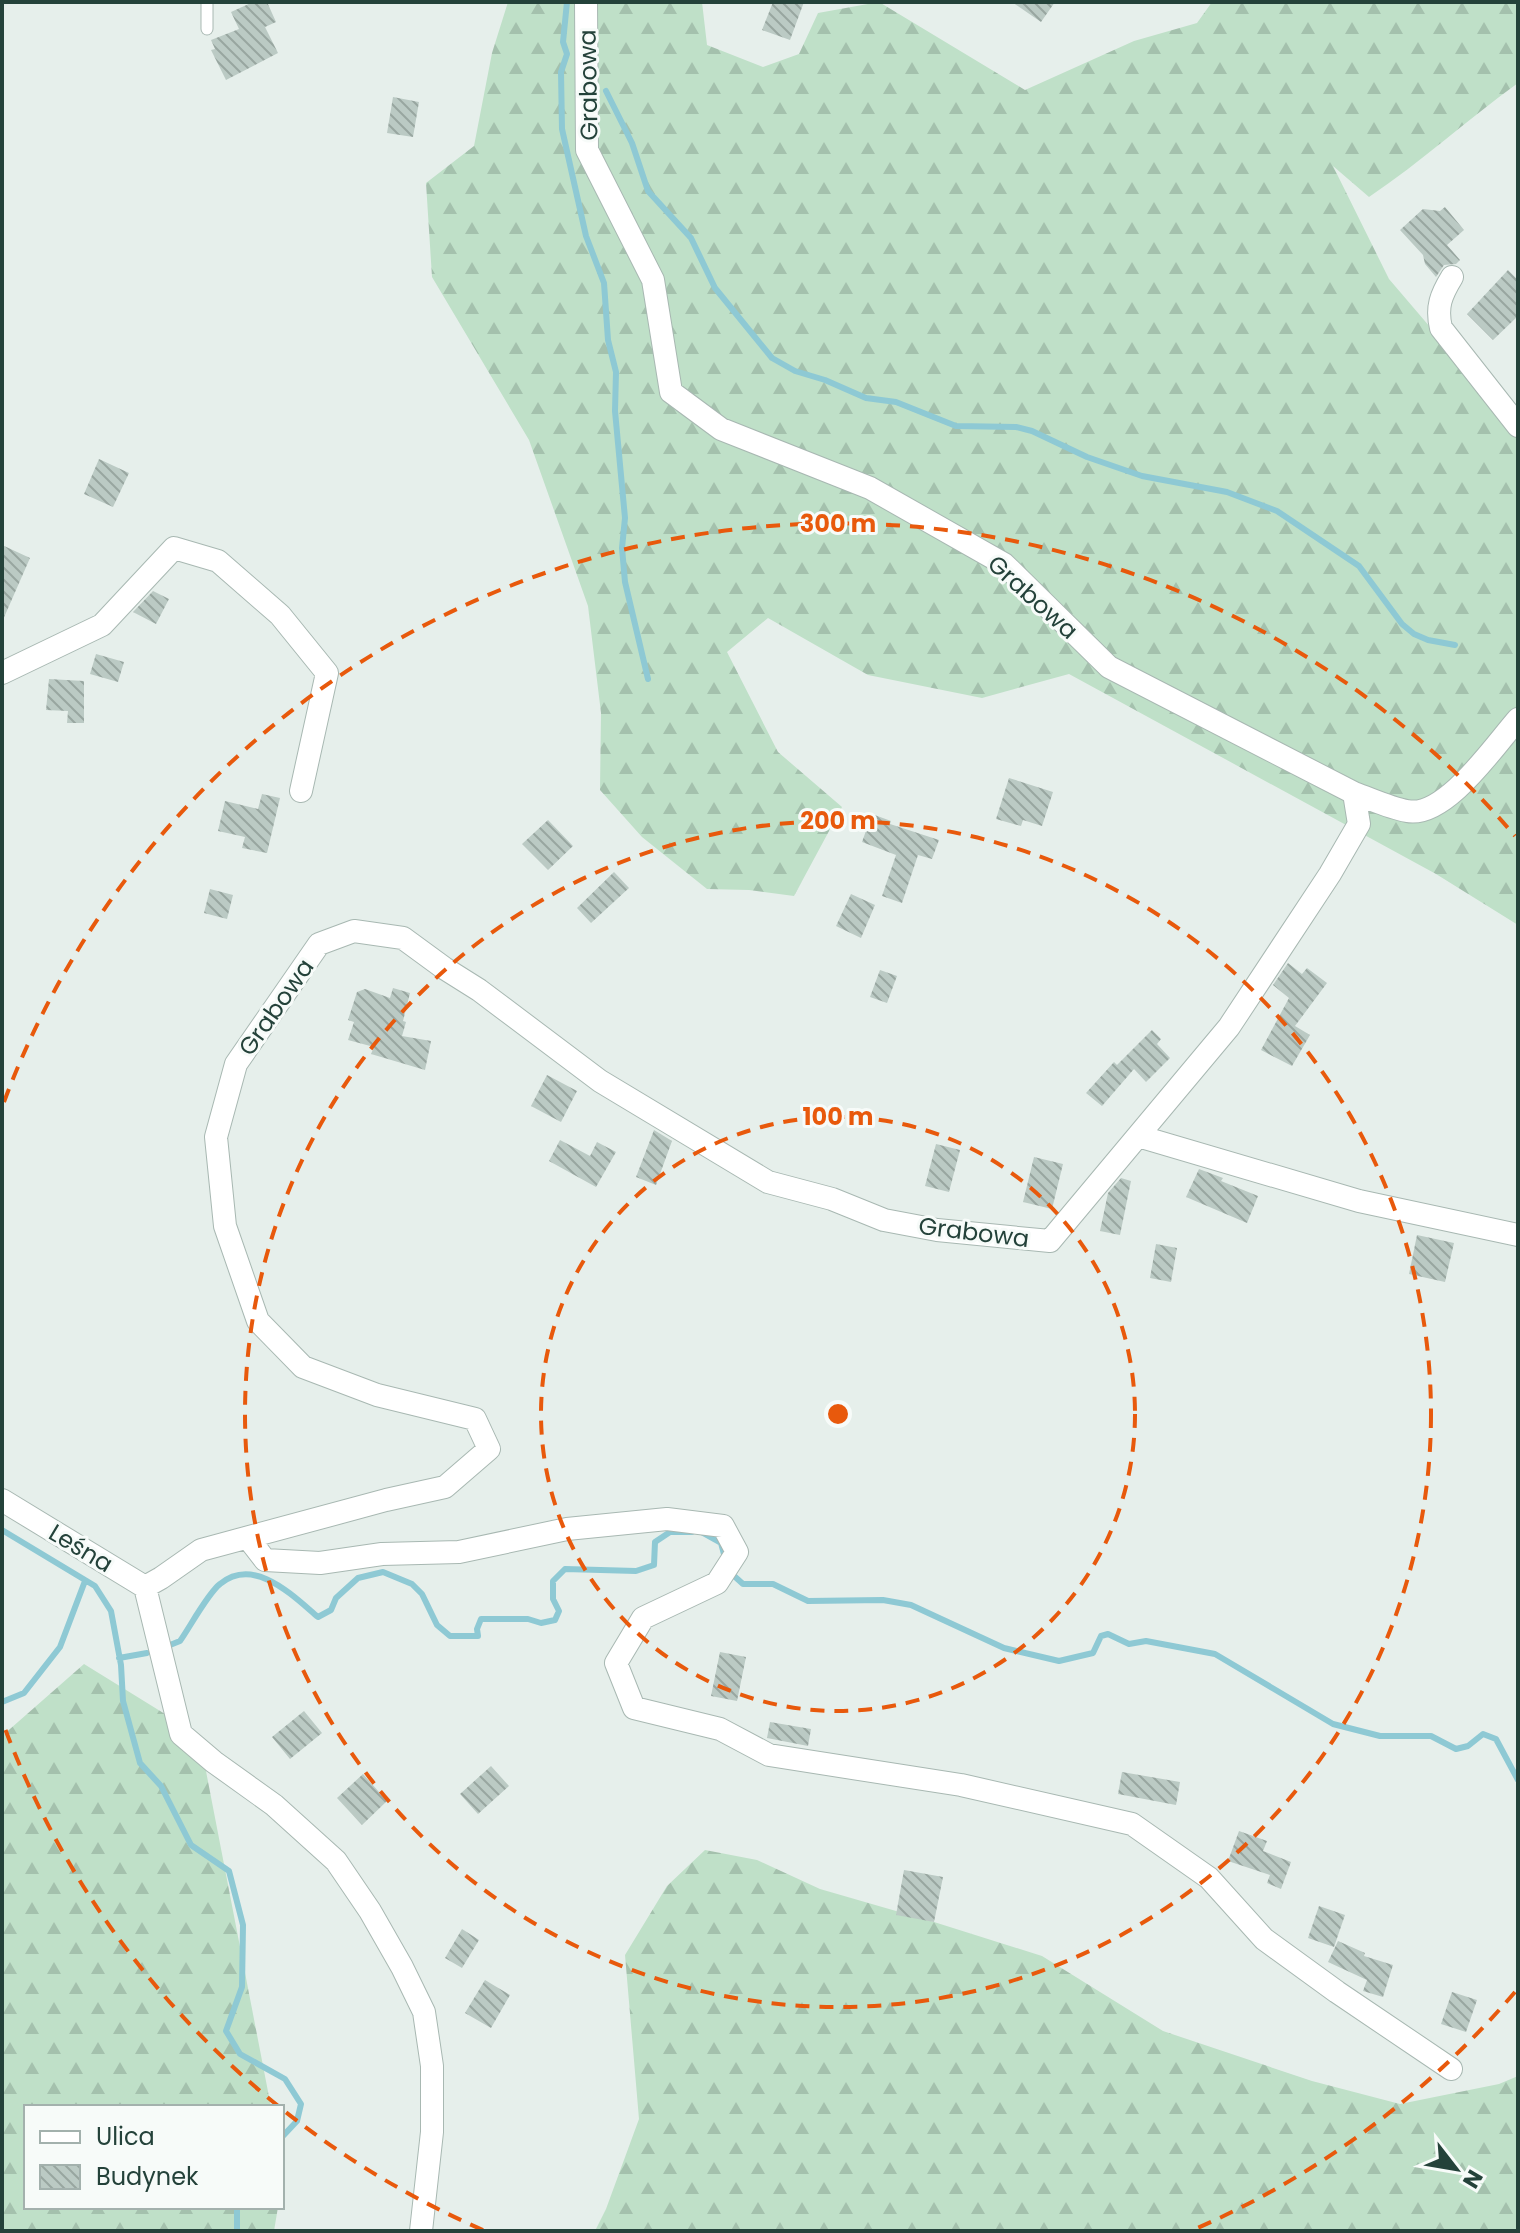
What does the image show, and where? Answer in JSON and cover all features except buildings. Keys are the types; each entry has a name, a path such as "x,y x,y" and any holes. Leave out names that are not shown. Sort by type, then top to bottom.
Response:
{"street":[{"name":"Grabowa","path":"153,1582 201,1550 445,1487 489,1449 475,1419 377,1395 303,1367 258,1321 225,1226 216,1137 236,1064 319,944 354,931 403,938 479,990 600,1081 768,1182 832,1199 884,1220 937,1230 1050,1241 1229,1027 1330,874 1359,824 1354,793 1109,667 1004,564 870,488 721,429 671,392 653,280 587,150 586,2"},
{"path":"1452,277 1440,297 1438,315 1441,328 1518,426"},
{"path":"2,673 102,625 174,548 218,561 280,615 327,673 301,791"},
{"path":"1354,793 1409,812 1421,811 1463,785 1518,719"},
{"path":"1138,1136 1359,1201 1518,1235"},
{"name":"Leśna","path":"2,1500 153,1582"},
{"path":"248,1538 265,1560 320,1563 382,1554 459,1552 567,1529 667,1519 723,1526 737,1552 717,1583 643,1618 616,1663 634,1708 720,1729 769,1755 961,1785 1132,1824 1209,1878 1264,1939 1451,2069"},
{"path":"153,1582 181,1734 274,1805 336,1861 370,1911 424,2012 432,2066 432,2132 421,2231"}],"lane":[{"path":"207,2 207,29"}],"green space":[{"path":"508,2 702,2 707,45 763,67 799,54 818,13 879,2 1025,90 1134,41 1197,23 1212,2 1518,2 1518,83 1369,197 1333,166 1389,279 1518,430 1518,925 1436,874 1069,674 982,698 868,675 768,618 727,652 778,752 842,807 794,896 707,889 642,837 600,790 601,713 588,606 529,440 432,277 426,183 474,146 492,53"},
{"path":"84,1664 199,1735 271,2105 24,2105 24,2209 278,2209 274,2231 2,2231 2,1736"},
{"path":"705,1850 757,1860 820,1889 1042,1956 1163,2031 1312,2081 1400,2104 1499,2084 1518,2076 1518,2231 595,2231 639,2119 625,1955 667,1886"}],"waterway":[{"path":"567,2 563,42 567,54 561,72 562,129 586,236 604,283 608,340 616,372 615,411 625,518 622,548 625,582 648,679"},
{"path":"606,91 632,143 648,191 691,238 715,288 772,358 795,371 866,398 896,402 956,426 1016,427 1032,431 1087,457 1142,476 1227,492 1277,511 1359,566 1402,624 1414,634 1455,645"},
{"path":"2,1530 95,1586 111,1611 121,1665 123,1701 140,1763 161,1786 191,1845 229,1871 243,1925 242,1987 226,2031 240,2054 285,2079 301,2104 297,2121 284,2135"},
{"path":"170,1645 180,1641 215,1588 233,1576 246,1574 272,1582 318,1617 331,1610 336,1598 358,1578 383,1572 412,1584 422,1594 437,1625 450,1636 478,1636 481,1619 528,1619 541,1623 555,1620 559,1611 553,1599 553,1581 565,1569 636,1571 654,1565 655,1542 670,1532 692,1532"},
{"path":"703,1533 721,1543 725,1558"},
{"path":"733,1575 743,1584 773,1584 808,1601 883,1600 911,1605 1004,1648 1059,1661 1093,1653 1101,1636 1108,1634 1129,1644 1146,1641 1215,1654 1333,1724 1380,1736 1431,1736 1456,1749 1468,1746 1483,1734 1496,1739 1518,1780"},
{"path":"2,1702 24,1693 60,1647 85,1581"},
{"path":"119,1658 147,1653"},
{"path":"237,2209 237,2231"}]}
